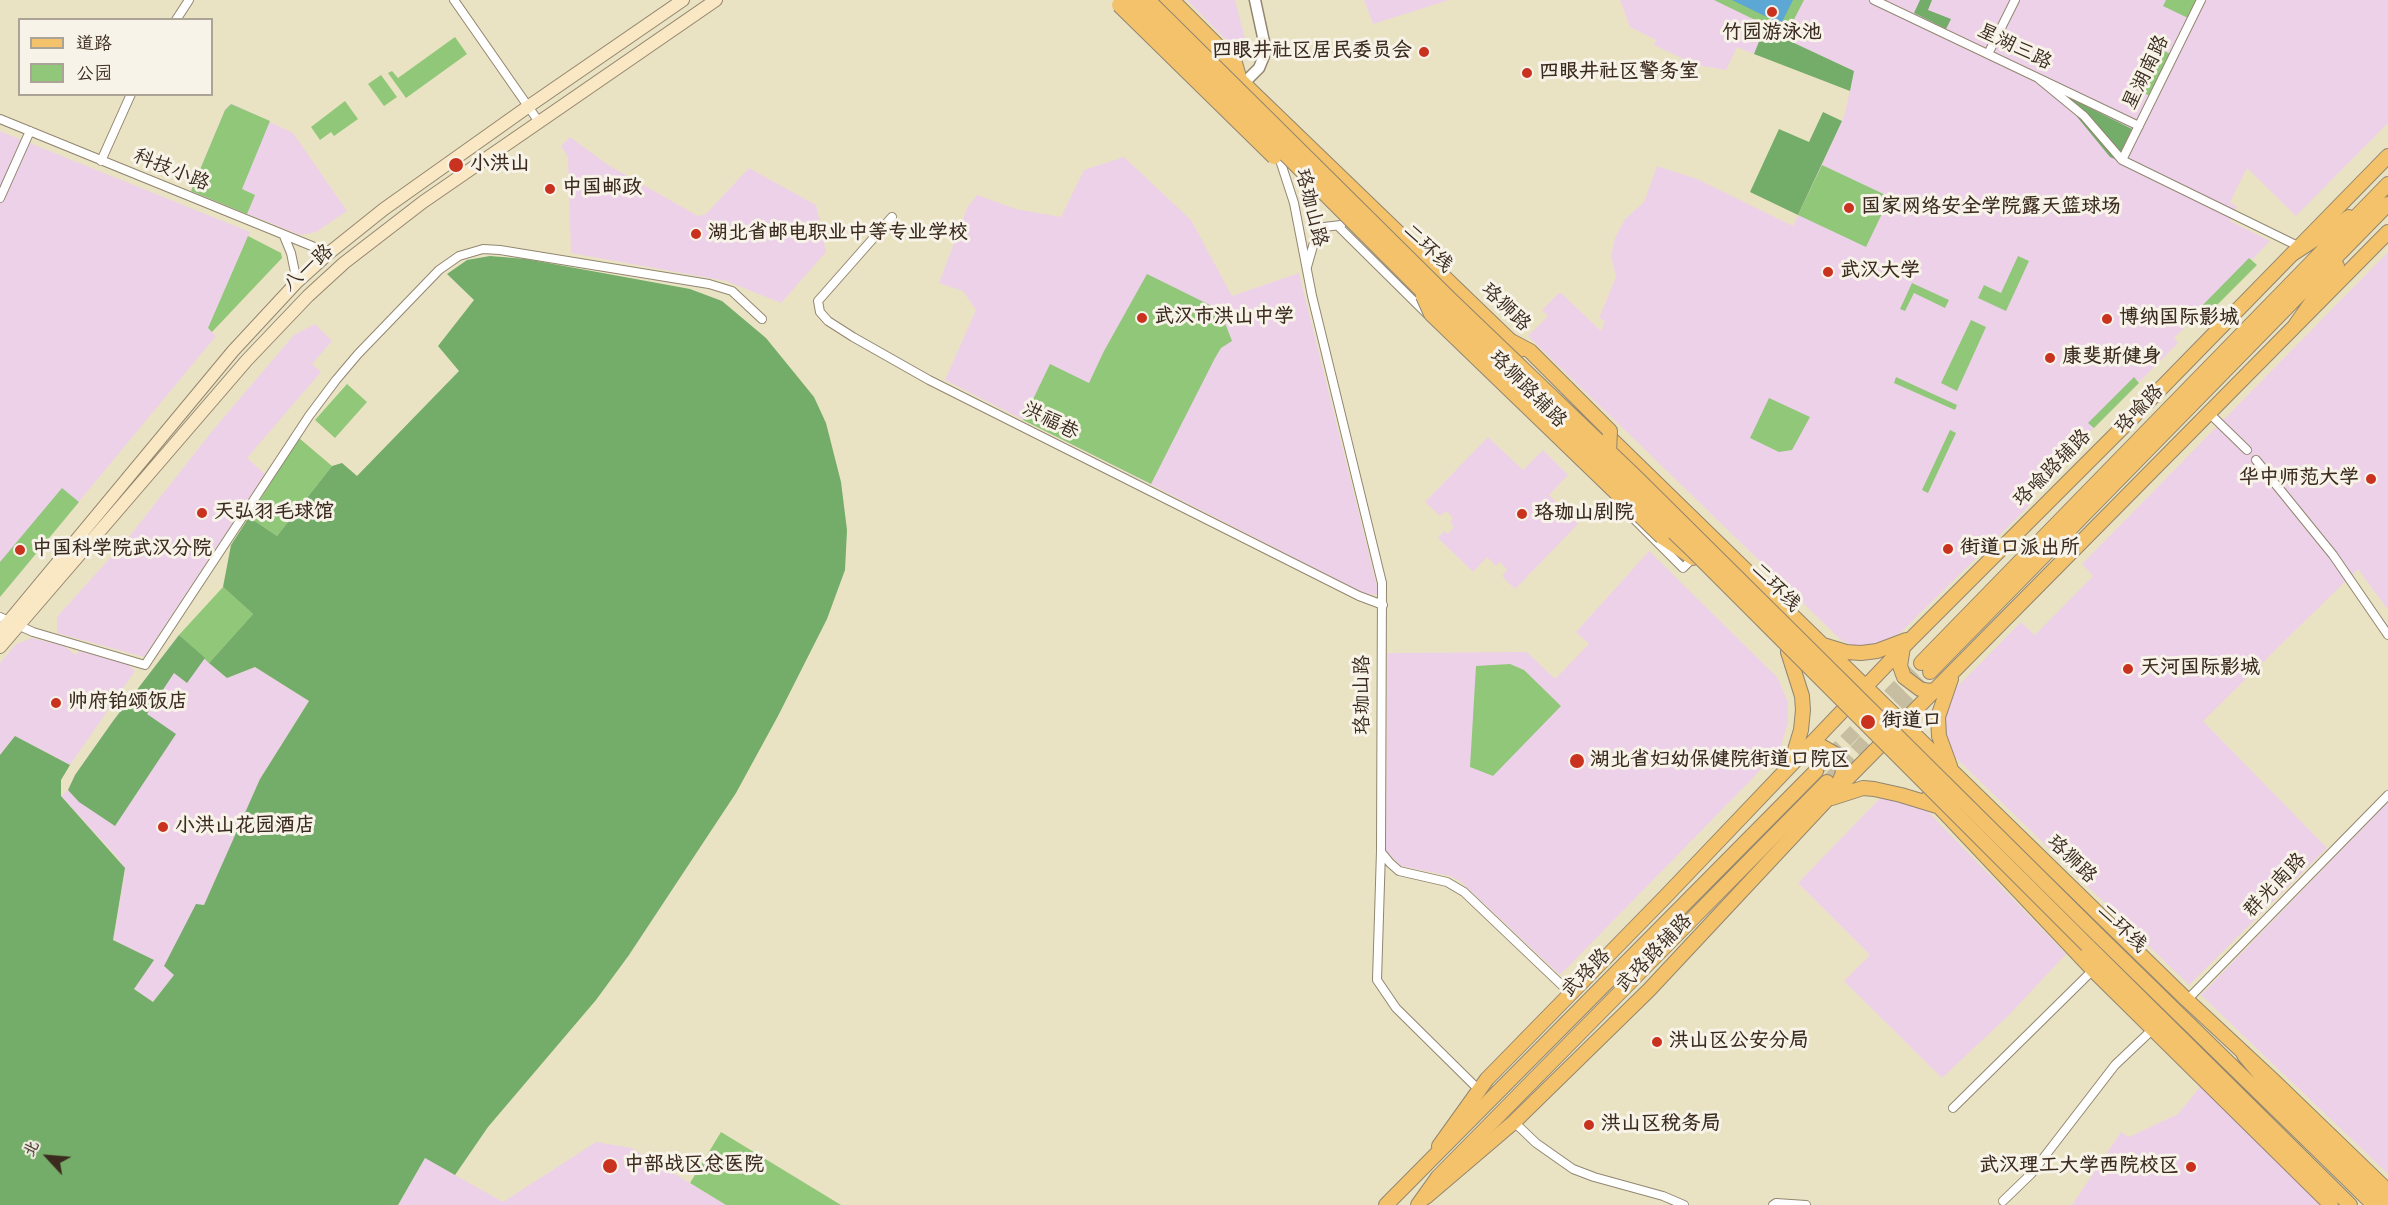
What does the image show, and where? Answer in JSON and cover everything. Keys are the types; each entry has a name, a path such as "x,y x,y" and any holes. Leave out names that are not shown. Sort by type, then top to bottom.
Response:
{"main road":[{"name":"八一路","path":"0,647 7,624 240,343 297,282 329,253 384,210 683,0"},
{"name":"八一路","path":"7,624 247,360 308,296 344,263 423,202 716,0"},
{"name":"二环线","path":"1148,0 1442,292 1609,452 2374,1205"},
{"name":"珞狮路","path":"1161,0 1242,82 1513,342 2244,1055"},
{"path":"1172,0 1235,63 1242,82"},
{"name":"二环线","path":"1122,1 1690,548 2087,945 2159,1026"},
{"path":"1122,1 1278,154 1343,225 1693,558 1788,652 1940,807 2093,970 2159,1026 2350,1205"},
{"path":"2297,250 2388,156"},
{"name":"珞喻路","path":"2388,184 1925,668 2388,204"},
{"path":"2297,250 2371,202"},
{"path":"2296,324 2360,232"},
{"path":"1903,724 2208,412 2388,232"},
{"name":"珞喻路辅路","path":"1865,687 2297,250"},
{"path":"1420,289 1431,314 1662,537 1693,558"},
{"path":"1513,342 1530,351 1610,430 1609,452"},
{"path":"1821,644 1853,653 1886,649 1908,642"},
{"path":"1908,642 1900,666 1904,677 1920,689 1930,691 1937,689"},
{"path":"1788,652 1802,696 1803,710 1801,730 1790,767"},
{"path":"1953,773 1942,746 1938,717 1943,697 1955,670"},
{"name":"武珞路辅路","path":"1427,1164 1478,1089 1865,687"},
{"name":"武珞路辅路","path":"1421,1202 1514,1122 1649,990 1830,791 1881,747 1903,724"},
{"path":"1805,751 1821,746 1837,755 1843,773 1830,791"},
{"name":"武珞路","path":"1386,1205 1816,771"},
{"path":"1830,791 1863,788 1893,792 1940,807"},
{"name":"武珞路","path":"1421,1202 1438,1177 1830,791"},
{"path":"2159,1026 2331,1205"},
{"path":"2244,1055 2388,1191"},
{"path":"2244,1055 2271,1087 2388,1204"}],"street":[{"path":"177,18 189,0"},
{"path":"454,0 539,122"},
{"path":"1242,82 1259,68 1266,51 1255,0"},
{"name":"星湖三路","path":"1874,0 2139,126"},
{"path":"1988,54 2015,0"},
{"name":"星湖南路","path":"2122,160 2201,0"},
{"path":"2039,79 2084,116 2122,160 2297,250"},
{"path":"101,161 130,96"},
{"name":"科技小路","path":"0,119 329,253"},
{"path":"0,198 30,131"},
{"name":"珞珈山路","path":"1278,154 1294,203 1307,271 1381,572 1383,604 1381,851 1377,980 1396,1008 1478,1089"},
{"name":"洪福巷","path":"892,217 818,301 820,312 832,324 929,380 1359,596 1383,604"},
{"name":"珞珈山路","path":"1307,271 1317,232 1324,227 1343,225"},
{"path":"284,236 294,260 297,282"},
{"path":"7,624 145,664 309,416 336,380 431,279 459,256 483,249 500,250 709,284 732,291 762,319"},
{"path":"2208,412 2247,450"},
{"path":"2256,460 2332,555 2388,635"},
{"name":"群光南路","path":"2187,1000 2388,795"},
{"path":"1381,851 1399,871 1447,882 1464,892 1570,993"},
{"path":"1953,1108 2093,970"},
{"path":"2003,1201 2031,1174 2115,1065 2159,1026"},
{"path":"1514,1122 1536,1143 1573,1169 1663,1196 1684,1205"},
{"path":"1773,1205 1776,1203 1806,1205"}],"shaded area":[{"path":"1187,0 1235,0 1246,42 1236,50"},
{"path":"1364,0 1449,0 1373,24"},
{"name":"武汉大学","path":"1620,0 2388,0 2388,123 2296,216 2247,168 2230,202 2237,207 2230,221 2270,241 2192,316 2194,318 2174,338 2178,343 2036,486 2035,498 2023,512 1901,632 1878,647 1854,647 1840,639 1528,336 1548,316 1542,310 1560,292 1601,331 1605,321 1599,318 1616,277 1611,256 1615,238 1625,219 1644,202 1657,166 1697,179 1793,226 1845,114 1854,71 1764,29 1754,54 1737,47 1726,70 1696,65 1654,45 1656,40 1630,27"},
{"path":"233,104 293,133 347,211 316,232 300,235 191,191 225,110"},
{"path":"0,131 250,232 208,328 216,336 0,597"},
{"name":"湖北省邮电职业中等专业学校","path":"570,137 608,165 698,216 706,214 749,168 816,205 826,252 781,303 726,281 571,253 568,157 561,146"},
{"name":"武汉市洪山中学","path":"1124,157 1191,220 1232,296 1299,273 1379,595 1366,594 945,380 976,310 963,291 939,283 967,208 977,195 1016,209 1061,217 1084,170"},
{"path":"2388,252 2388,610 2358,569 2203,721 2327,848 2189,985 1944,746 1944,700 2021,622 2035,635 2093,576 2082,564"},
{"path":"315,324 332,341 312,364 321,372 247,458 265,474 144,657 57,633 57,617 128,538 213,430 294,335"},
{"name":"珞珈山剧院","path":"1488,437 1523,470 1543,450 1568,475 1549,495 1578,524 1515,589 1502,576 1507,570 1500,562 1496,566 1487,557 1473,572 1438,538 1444,531 1448,534 1454,527 1450,522 1453,518 1446,511 1440,516 1425,502"},
{"name":"湖北省妇幼保健院街道口院区","path":"1649,551 1777,677 1788,702 1788,723 1781,745 1752,779 1560,975 1460,881 1450,876 1401,866 1386,851 1387,653 1527,652 1555,679 1589,644 1576,632"},
{"name":"小洪山花园酒店","path":"179,635 227,678 255,667 309,701 260,779 204,906 164,966 175,974 153,1002 134,989 153,960 113,940 125,872 119,859 61,796 68,790 75,775 113,721"},
{"name":"帅府铂颂饭店","path":"32,638 64,646 76,655 79,651 126,663 135,671 70,765 15,736 0,755 0,663 16,644"},
{"path":"1891,787 1906,789 2066,954 2009,1015 1942,1078 1844,981 1870,955 1798,883"},
{"path":"2388,802 2388,1174 2201,995"},
{"name":"武汉理工大学西院校区","path":"2201,1086 2323,1205 2072,1205 2121,1132 2129,1137 2178,1114"},
{"name":"中部战区总医院","path":"596,1142 632,1148 726,1205 398,1205 425,1158 503,1202"}],"green space":[{"path":"1714,0 1804,0 1786,35"},
{"path":"1920,0 1932,0 1928,10 1951,19 1946,29 1914,13"},
{"path":"2166,0 2197,0 2188,18 2163,6"},
{"path":"1764,29 1854,71 1850,91 1754,54"},
{"path":"455,37 467,54 406,98 388,73 392,71 398,78"},
{"path":"2153,45 2170,54 2150,96 2132,87"},
{"path":"381,75 397,97 384,106 368,84"},
{"path":"2072,99 2132,129 2117,160 2110,157 2069,107"},
{"path":"345,101 358,119 334,136 331,132 320,140 311,127"},
{"path":"231,104 270,121 242,189 255,195 247,214 191,191 225,110"},
{"path":"1823,112 1842,121 1798,215 1750,192 1779,129 1809,142"},
{"name":"国家网络安全学院露天篮球场","path":"1822,165 1890,197 1866,247 1798,215"},
{"path":"248,236 281,253 282,258 212,332 208,328"},
{"path":"490,256 526,259 690,289 722,301 766,338 814,397 826,423 841,482 847,530 845,570 827,619 778,716 736,793 629,955 596,1000 488,1127 455,1175 425,1158 398,1205 0,1205 0,755 15,736 70,765 61,780 61,796 125,868 113,940 154,960 134,989 153,1002 174,975 164,966 196,904 204,905 260,779 309,701 255,667 227,678 209,663 253,614 223,587 231,545 249,517 277,536 332,466 342,463 357,476 459,371 438,346 474,300 447,274 467,260"},
{"path":"2018,256 2029,261 2006,311 1978,298 1984,285 2001,293"},
{"path":"2249,258 2257,265 2199,323 2192,316"},
{"path":"1147,274 1220,310 1232,341 1221,348 1215,358 1151,484 1023,420 1050,364 1089,383"},
{"path":"1912,283 1949,300 1945,308 1914,293 1905,311 1900,309"},
{"path":"1971,320 1986,327 1957,391 1941,383"},
{"path":"1896,377 1957,405 1955,410 1894,383"},
{"path":"2134,377 2139,383 2094,428 2088,423"},
{"path":"347,384 367,402 335,438 315,420"},
{"path":"1769,398 1810,417 1792,450 1779,452 1750,438"},
{"path":"1950,430 1956,433 1928,493 1922,490"},
{"path":"299,438 332,466 277,536 249,517"},
{"path":"62,488 79,502 0,597 0,562"},
{"path":"223,587 253,614 209,663 179,635"},
{"path":"179,635 205,658 187,683 174,673 147,714 176,734 115,826 79,802 68,790 75,775 113,721"},
{"path":"1510,664 1524,670 1561,706 1493,776 1470,767 1476,666"},
{"path":"721,1132 841,1205 726,1205 690,1183"}],"water":[{"name":"竹园游泳池","path":"1732,0 1793,0 1781,24"}],"tunnel":[{"path":"1816,771 1921,663"},
{"path":"1827,782 1930,672"}],"place":[{"name":"竹园游泳池","path":"1772,12"},
{"name":"四眼井社区居民委员会","path":"1424,52"},
{"name":"四眼井社区警务室","path":"1527,73"},
{"name":"小洪山","path":"456,165"},
{"name":"中国邮政","path":"550,189"},
{"name":"国家网络安全学院露天篮球场","path":"1849,208"},
{"name":"湖北省邮电职业中等专业学校","path":"696,234"},
{"name":"武汉大学","path":"1828,272"},
{"name":"武汉市洪山中学","path":"1142,318"},
{"name":"博纳国际影城","path":"2107,319"},
{"name":"康斐斯健身","path":"2050,358"},
{"name":"华中师范大学","path":"2371,479"},
{"name":"天弘羽毛球馆","path":"202,513"},
{"name":"珞珈山剧院","path":"1522,514"},
{"name":"街道口派出所","path":"1948,549"},
{"name":"中国科学院武汉分院","path":"20,550"},
{"name":"天河国际影城","path":"2128,669"},
{"name":"帅府铂颂饭店","path":"56,703"},
{"name":"街道口","path":"1868,722"},
{"name":"湖北省妇幼保健院街道口院区","path":"1577,761"},
{"name":"小洪山花园酒店","path":"163,827"},
{"name":"洪山区公安分局","path":"1657,1042"},
{"name":"洪山区税务局","path":"1589,1125"},
{"name":"中部战区总医院","path":"610,1166"},
{"name":"武汉理工大学西院校区","path":"2191,1167"}]}
